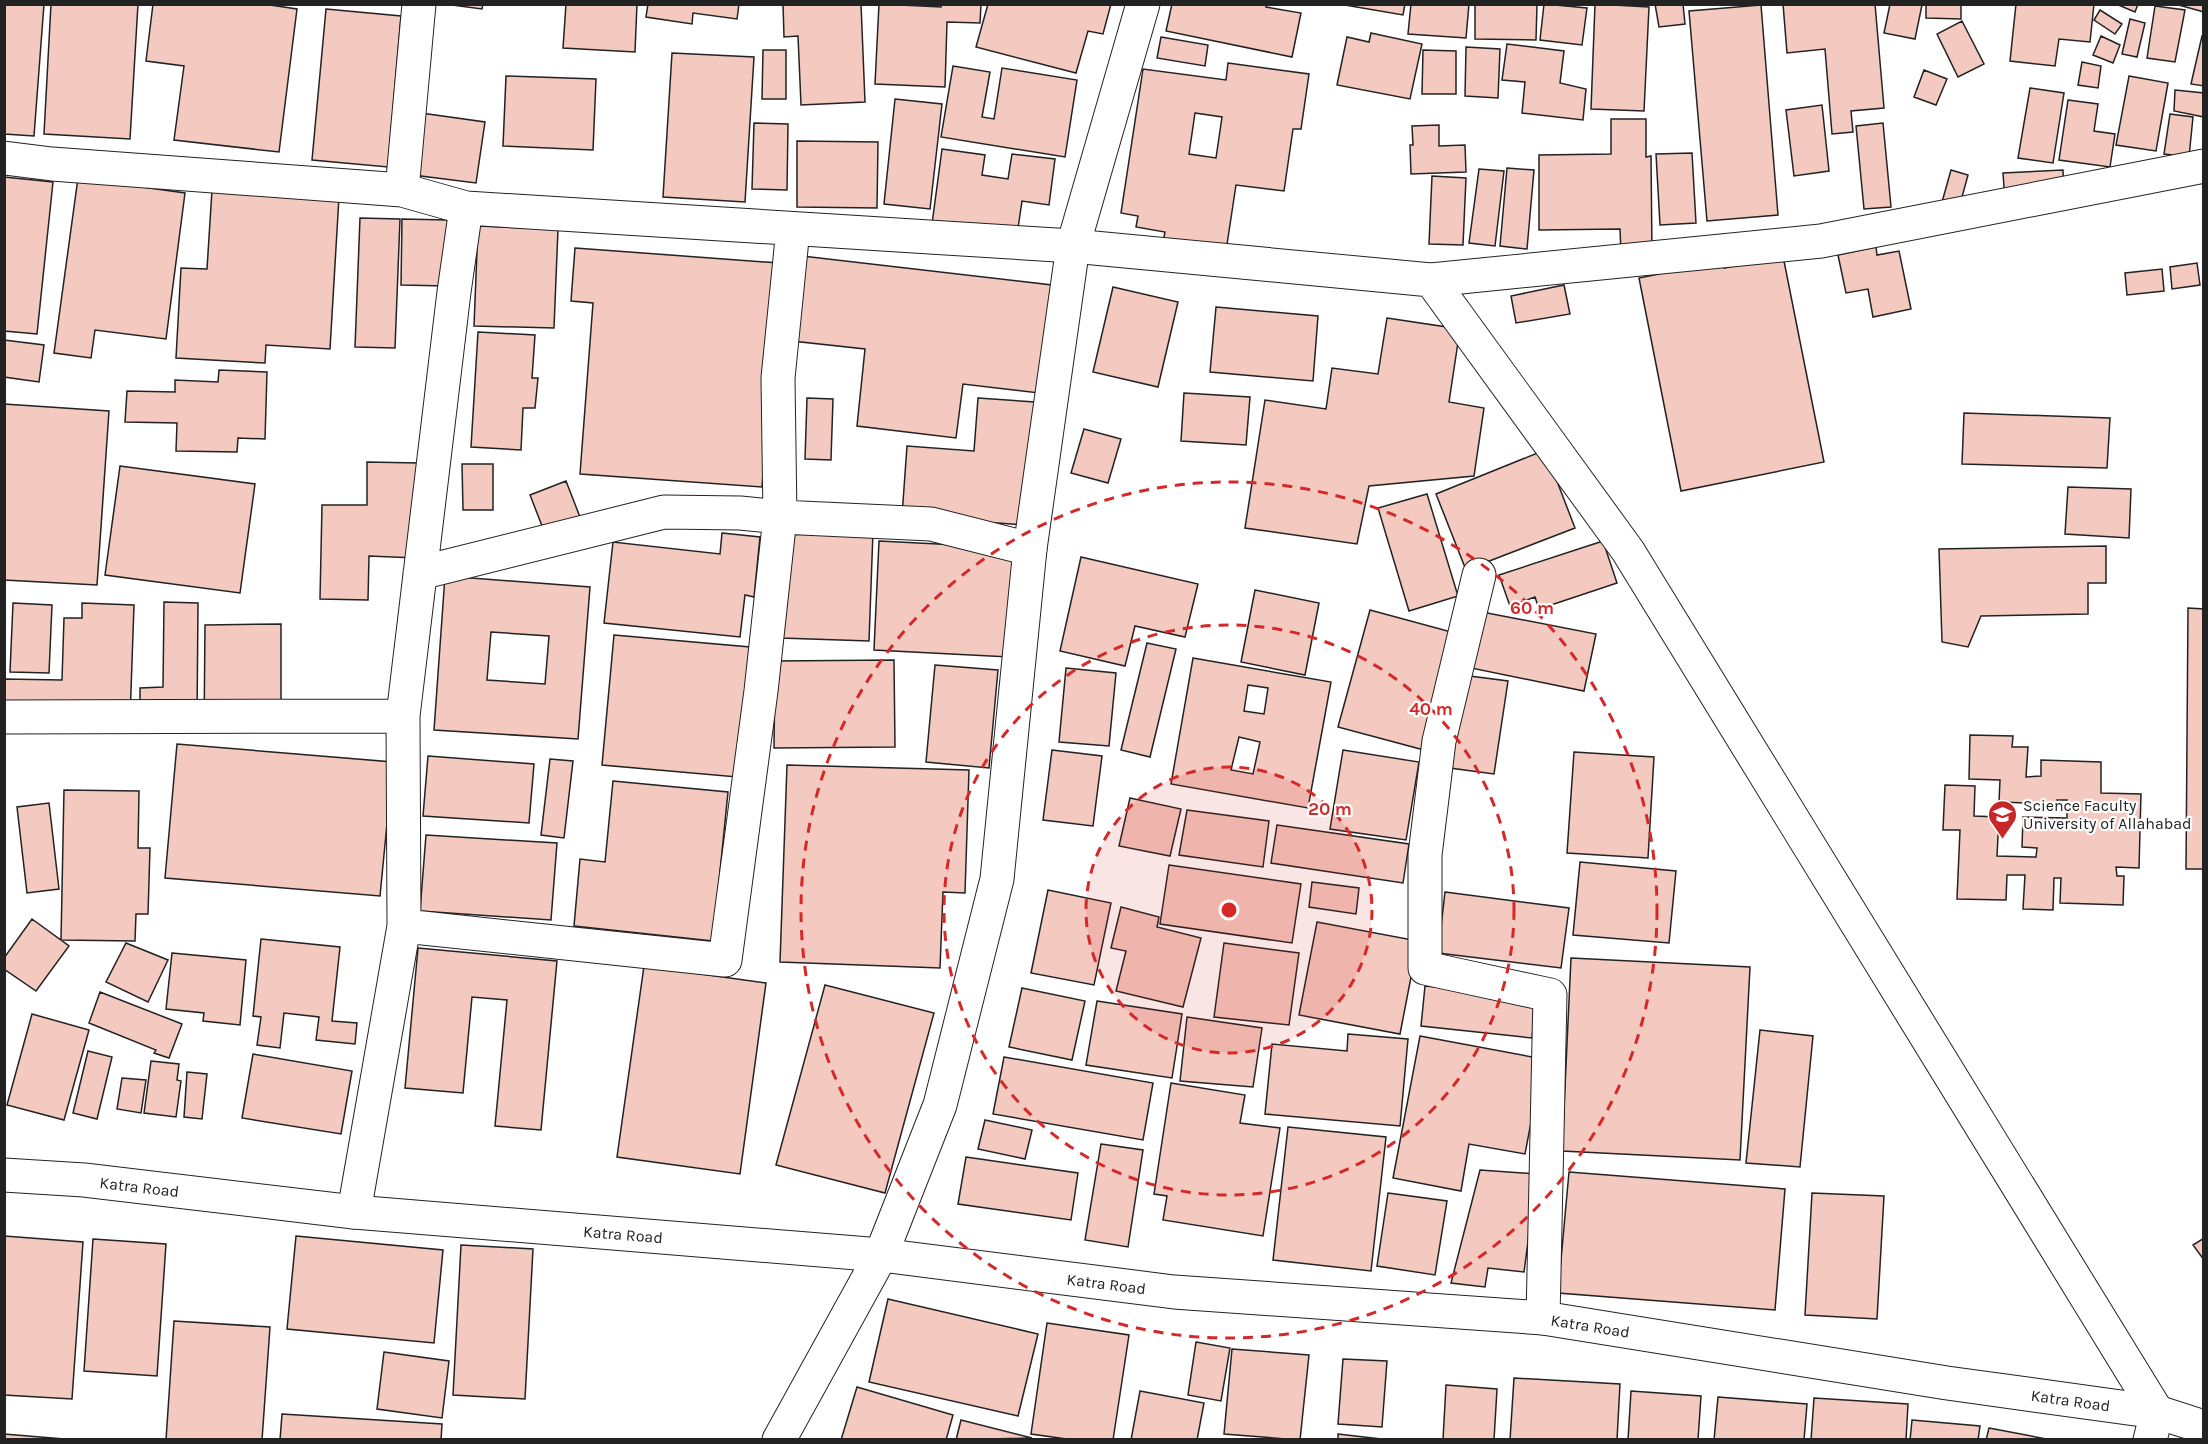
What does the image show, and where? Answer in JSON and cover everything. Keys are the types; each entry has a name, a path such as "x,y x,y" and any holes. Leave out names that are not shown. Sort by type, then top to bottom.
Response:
{"street":[{"path":"402,190 419,4"},
{"path":"779,1440 881,1255 940,1105 998,879 1030,549 1073,246 1143,4"},
{"path":"4,158 52,164 402,190 466,208 1073,246 1431,280 1821,241 2204,166"},
{"path":"354,1212 404,926 403,716 466,208"},
{"path":"404,926 725,960 761,691 780,517 778,378 793,229"},
{"path":"1431,280 1628,551 2153,1426"},
{"path":"420,573 664,512 740,513 931,524 1030,549"},
{"path":"1479,574 1439,741 1425,855 1425,968 1550,995 1543,1318"},
{"path":"4,717 403,716"},
{"name":"Katra Road","path":"4,1175 84,1180 354,1212 881,1255 1174,1292 1543,1318 1947,1383 2153,1426 2204,1428"}],"building":[{"path":"4,4 44,4 34,136 4,134"},
{"path":"51,4 138,4 130,139 44,134"},
{"path":"153,4 263,4 297,9 279,152 174,140 184,66 146,61"},
{"path":"444,4 483,4 482,9"},
{"path":"566,4 637,4 635,52 563,48"},
{"path":"648,4 739,4 737,19 693,13 692,24 646,17"},
{"path":"783,4 861,4 865,102 801,105 798,36 784,37"},
{"path":"879,4 941,7 941,4 981,4 980,23 947,22 945,87 875,84"},
{"path":"988,4 1111,4 1103,34 1088,31 1076,73 976,47"},
{"path":"1172,4 1266,4 1266,7 1301,13 1292,57 1166,31"},
{"path":"1339,4 1405,4 1403,15"},
{"path":"1411,4 1469,4 1466,38 1408,34"},
{"path":"1475,4 1537,4 1536,40 1475,39"},
{"path":"1544,4 1587,8 1582,45 1540,40"},
{"path":"1595,4 1649,7 1644,111 1591,109"},
{"path":"1655,4 1683,4 1685,24 1659,27"},
{"path":"1783,4 1875,4 1884,108 1851,111 1853,132 1832,134 1825,49 1787,53"},
{"path":"1890,4 1922,5 1915,39 1884,33"},
{"path":"1926,4 1961,4 1961,19 1926,18"},
{"path":"2016,4 2094,4 2090,42 2059,39 2055,66 2010,61"},
{"path":"2116,4 2138,4 2135,12"},
{"path":"2175,4 2204,4 2204,12"},
{"path":"1761,5 1778,215 1707,221 1689,11"},
{"path":"2155,6 2185,10 2175,62 2147,58"},
{"path":"326,9 401,16 388,167 312,160"},
{"path":"2100,10 2122,24 2115,34 2094,20"},
{"path":"2130,19 2145,23 2137,57 2122,54"},
{"path":"1962,21 1984,64 1958,77 1937,34"},
{"path":"1371,33 1422,44 1410,99 1337,85 1347,37 1369,42"},
{"path":"2101,36 2120,45 2113,63 2093,55"},
{"path":"2202,36 2204,36 2204,86 2191,84"},
{"path":"1161,37 1208,45 1205,66 1157,58"},
{"path":"1507,44 1564,51 1560,83 1586,89 1583,120 1522,113 1525,82 1502,80"},
{"path":"1466,47 1500,49 1498,98 1465,96"},
{"path":"763,50 786,50 786,99 762,99"},
{"path":"1423,50 1456,51 1456,94 1422,94"},
{"path":"672,53 754,57 745,202 663,197"},
{"path":"2082,62 2101,66 2098,88 2078,85"},
{"path":"1228,63 1309,74 1301,129 1293,129 1284,191 1236,185 1226,251 1163,242 1165,232 1136,227 1138,216 1121,213 1143,69 1226,80","holes":["1195,113 1222,117 1216,158 1189,154"]},
{"path":"953,66 990,72 982,117 994,119 1002,68 1077,80 1065,157 941,137"},
{"path":"1924,70 1947,79 1936,105 1914,97"},
{"path":"506,76 596,79 593,150 503,146"},
{"path":"2129,76 2168,83 2156,151 2116,145"},
{"path":"2030,88 2064,93 2053,163 2018,158"},
{"path":"2175,90 2204,93 2204,117 2174,111"},
{"path":"895,99 942,104 930,209 884,204"},
{"path":"2068,100 2098,104 2094,131 2115,134 2110,167 2059,160"},
{"path":"1822,105 1829,171 1794,176 1786,110"},
{"path":"421,113 485,122 476,183 413,175"},
{"path":"2170,114 2193,117 2189,157 2164,154"},
{"path":"1611,119 1646,119 1646,157 1651,156 1652,253 1621,253 1620,229 1539,230 1539,155 1611,154"},
{"path":"754,123 788,124 787,190 752,189"},
{"path":"1883,123 1891,207 1864,209 1856,126"},
{"path":"1439,125 1439,146 1465,145 1466,172 1411,174 1412,126"},
{"path":"797,141 878,142 877,208 797,207"},
{"path":"942,149 985,155 982,175 1008,179 1012,154 1055,159 1049,205 1022,201 1017,235 932,224"},
{"path":"1692,153 1696,223 1660,225 1656,154"},
{"path":"1507,168 1534,170 1527,249 1500,246"},
{"path":"1479,169 1504,171 1495,246 1469,243"},
{"path":"1951,170 1968,175 1959,208 1942,202"},
{"path":"2063,170 2064,198 2005,201 2003,173"},
{"path":"1432,176 1466,178 1463,245 1429,244"},
{"path":"4,177 53,182 37,334 4,331"},
{"path":"78,178 185,193 166,339 95,330 91,358 54,353"},
{"path":"212,190 339,197 330,349 266,345 265,363 176,358 181,268 207,269"},
{"path":"360,218 400,219 395,348 355,347"},
{"path":"402,219 448,220 446,286 401,285"},
{"path":"478,226 558,229 554,328 474,326"},
{"path":"1876,247 1877,255 1899,251 1911,309 1873,317 1868,289 1846,293 1838,255"},
{"path":"575,248 779,263 762,487 580,474 593,303 571,301"},
{"path":"802,256 1052,285 1039,393 963,384 956,438 857,426 865,349 792,341"},
{"path":"1783,256 1824,462 1681,491 1639,278 1723,261 1724,268"},
{"path":"2197,263 2200,285 2172,289 2170,267"},
{"path":"2162,269 2164,291 2127,295 2125,273"},
{"path":"1564,285 1570,314 1516,323 1511,296"},
{"path":"1113,287 1178,302 1158,387 1093,372"},
{"path":"1216,307 1318,316 1313,381 1210,372"},
{"path":"1387,318 1460,329 1449,402 1484,408 1474,476 1369,486 1357,544 1245,528 1265,400 1326,409 1332,368 1378,374"},
{"path":"478,332 535,335 532,378 538,378 535,408 523,408 521,450 471,447"},
{"path":"4,340 44,345 39,382 4,377"},
{"path":"219,370 267,372 265,439 238,438 237,452 176,451 177,423 125,422 127,391 175,392 175,380 218,382"},
{"path":"1184,393 1250,397 1246,445 1181,441"},
{"path":"807,398 833,399 831,460 805,459"},
{"path":"978,398 1035,402 1026,525 902,516 907,446 974,451"},
{"path":"4,404 109,411 97,585 4,580"},
{"path":"1964,413 2110,418 2107,468 1962,464"},
{"path":"1084,429 1121,439 1108,483 1071,473"},
{"path":"1545,450 1575,528 1466,570 1436,494"},
{"path":"367,462 418,463 416,558 369,556 368,600 320,599 322,505 367,505"},
{"path":"462,464 493,464 493,510 463,510"},
{"path":"120,466 255,484 240,593 105,575"},
{"path":"566,481 580,517 544,531 530,495"},
{"path":"2068,487 2131,489 2129,538 2065,534"},
{"path":"1427,494 1458,596 1409,611 1378,508"},
{"path":"786,529 873,532 869,641 781,638"},
{"path":"722,533 760,537 754,597 745,595 740,637 604,623 613,542 720,554"},
{"path":"879,541 1016,548 1009,657 874,650"},
{"path":"1603,541 1617,583 1539,609 1535,597 1510,606 1499,575"},
{"path":"2106,546 2106,583 2088,583 2088,614 1981,616 1968,647 1942,642 1939,549"},
{"path":"1081,557 1198,584 1185,637 1135,626 1125,666 1060,651"},
{"path":"445,576 590,587 578,739 434,730","holes":["491,632 549,636 545,684 487,680"]},
{"path":"1255,590 1319,603 1305,675 1241,662"},
{"path":"164,602 198,603 197,719 140,718 140,688 163,687"},
{"path":"13,603 52,605 49,673 10,672"},
{"path":"82,603 134,605 130,719 4,715 4,679 62,680 64,618 82,618"},
{"path":"2188,608 2204,609 2204,869 2186,869"},
{"path":"1370,610 1455,633 1424,750 1338,727"},
{"path":"1482,612 1596,634 1584,691 1471,668"},
{"path":"281,624 281,701 204,732 205,625"},
{"path":"614,635 750,647 737,777 602,765"},
{"path":"1147,643 1176,649 1150,757 1121,750"},
{"path":"1193,658 1331,682 1308,808 1171,784","holes":["1248,685 1268,688 1264,714 1244,711","1239,737 1260,742 1253,774 1231,770"]},
{"path":"894,660 895,747 774,748 775,661"},
{"path":"935,665 998,670 989,768 926,762"},
{"path":"1066,668 1116,673 1109,746 1059,742"},
{"path":"1462,675 1508,681 1494,774 1450,768"},
{"path":"1970,735 2013,736 2012,747 2028,747 2026,777 2041,776 2041,760 2101,762 2101,793 2141,794 2139,868 2116,867 2117,876 2124,876 2123,905 2060,903 2061,878 2054,878 2053,910 2023,909 2025,875 2007,875 2006,900 1957,899 1960,830 1943,830 1945,785 1975,786 1974,816 1999,817 1997,856 2036,857 2037,848 2022,847 2023,817 2067,818 2067,800 2057,800 2057,804 1999,802 2000,780 1969,779"},
{"path":"177,744 393,762 380,896 165,878"},
{"path":"1052,750 1102,756 1093,826 1043,820"},
{"path":"1343,750 1419,762 1406,840 1330,829"},
{"path":"1574,752 1654,757 1648,858 1567,853"},
{"path":"428,756 534,764 529,823 423,816"},
{"path":"550,759 573,761 564,838 541,835"},
{"path":"787,765 969,770 965,893 943,892 940,968 780,962"},
{"path":"613,781 728,792 713,941 574,926 580,859 605,862"},
{"path":"64,790 139,791 138,848 150,848 148,914 136,914 135,941 61,940"},
{"path":"1130,798 1181,809 1170,856 1119,846"},
{"path":"49,803 59,889 27,893 17,807"},
{"path":"1187,810 1269,821 1263,867 1179,855"},
{"path":"1277,825 1409,844 1403,883 1271,863"},
{"path":"426,835 557,843 551,920 420,911"},
{"path":"1580,862 1676,871 1669,943 1573,935"},
{"path":"1169,865 1301,884 1292,943 1160,924"},
{"path":"1312,882 1359,888 1356,914 1309,907"},
{"path":"1048,890 1111,903 1094,985 1031,973"},
{"path":"1445,892 1569,908 1561,968 1438,953"},
{"path":"1121,907 1159,917 1157,927 1201,938 1183,1007 1116,991 1126,951 1111,948"},
{"path":"32,919 69,946 36,991 4,969 4,958"},
{"path":"1317,922 1418,941 1400,1034 1299,1015"},
{"path":"261,939 340,947 332,1021 357,1023 355,1044 316,1040 319,1017 284,1013 280,1048 257,1045 261,1017 253,1016"},
{"path":"126,943 168,960 148,1002 106,982"},
{"path":"1224,943 1299,953 1289,1025 1214,1017"},
{"path":"418,948 557,961 541,1130 495,1126 507,1000 472,997 463,1093 405,1088"},
{"path":"172,953 246,960 240,1025 203,1021 204,1013 166,1009"},
{"path":"1571,958 1750,967 1740,1160 1562,1151"},
{"path":"644,966 766,983 740,1174 617,1157"},
{"path":"825,985 934,1013 885,1193 776,1165"},
{"path":"1425,986 1536,996 1532,1038 1421,1026"},
{"path":"1022,988 1085,1001 1072,1060 1009,1047"},
{"path":"100,992 182,1024 169,1058 154,1053 156,1050 89,1023"},
{"path":"1097,1001 1182,1014 1172,1078 1086,1065"},
{"path":"32,1014 89,1030 64,1120 7,1105"},
{"path":"1187,1017 1262,1028 1253,1087 1180,1081"},
{"path":"1760,1030 1813,1036 1800,1167 1746,1163"},
{"path":"1348,1034 1408,1039 1400,1126 1265,1114 1272,1044 1347,1051"},
{"path":"1420,1036 1543,1059 1525,1154 1469,1144 1461,1191 1393,1178"},
{"path":"88,1051 112,1057 97,1119 73,1113"},
{"path":"253,1054 352,1071 341,1134 242,1118"},
{"path":"1004,1057 1153,1083 1143,1140 993,1114"},
{"path":"151,1061 179,1064 177,1080 181,1081 176,1117 144,1113"},
{"path":"187,1072 207,1074 202,1119 184,1117"},
{"path":"122,1078 146,1080 141,1113 117,1109"},
{"path":"1171,1083 1245,1095 1240,1123 1280,1128 1263,1236 1163,1220 1167,1196 1154,1194"},
{"path":"985,1120 1032,1130 1025,1159 978,1149"},
{"path":"1288,1127 1386,1137 1371,1271 1273,1260"},
{"path":"1101,1144 1143,1150 1128,1247 1085,1240"},
{"path":"966,1157 1078,1173 1071,1220 958,1204"},
{"path":"1480,1170 1537,1174 1524,1272 1488,1268 1485,1287 1451,1283"},
{"path":"1569,1172 1785,1189 1775,1310 1558,1293"},
{"path":"1388,1193 1447,1201 1435,1275 1377,1266"},
{"path":"1812,1193 1884,1196 1877,1319 1805,1315"},
{"path":"4,1236 83,1242 72,1399 4,1395"},
{"path":"296,1236 443,1250 434,1343 287,1329"},
{"path":"2204,1238 2204,1260 2193,1245"},
{"path":"93,1239 166,1244 157,1376 84,1371"},
{"path":"461,1245 533,1249 525,1399 453,1395"},
{"path":"888,1299 1038,1334 1018,1416 869,1382"},
{"path":"174,1321 270,1327 262,1440 166,1440"},
{"path":"1047,1323 1129,1335 1113,1440 1074,1440 1031,1434"},
{"path":"1196,1342 1230,1348 1221,1401 1188,1395"},
{"path":"1232,1349 1309,1355 1300,1440 1224,1434"},
{"path":"384,1352 449,1361 442,1418 377,1409"},
{"path":"1343,1359 1387,1361 1382,1427 1338,1424"},
{"path":"1514,1378 1620,1384 1617,1440 1510,1440"},
{"path":"1446,1385 1497,1389 1494,1440 1443,1440"},
{"path":"857,1387 953,1415 946,1440 841,1440"},
{"path":"1140,1391 1204,1403 1197,1440 1131,1440"},
{"path":"1631,1391 1701,1396 1698,1440 1628,1440"},
{"path":"1718,1397 1807,1404 1804,1440 1714,1440"},
{"path":"1814,1398 1908,1404 1906,1440 1811,1440"},
{"path":"282,1414 442,1424 441,1440 280,1440"},
{"path":"961,1420 1032,1438 956,1440"},
{"path":"1912,1420 1980,1426 1978,1440 1910,1440"},
{"path":"1989,1428 2052,1440 1986,1440"},
{"path":"4,1434 64,1439 64,1440 4,1440"},
{"path":"1338,1434 1390,1440 1338,1440"}],"place":[{"name":"Science Faculty University of Allahabad","path":"2002,840"}]}
